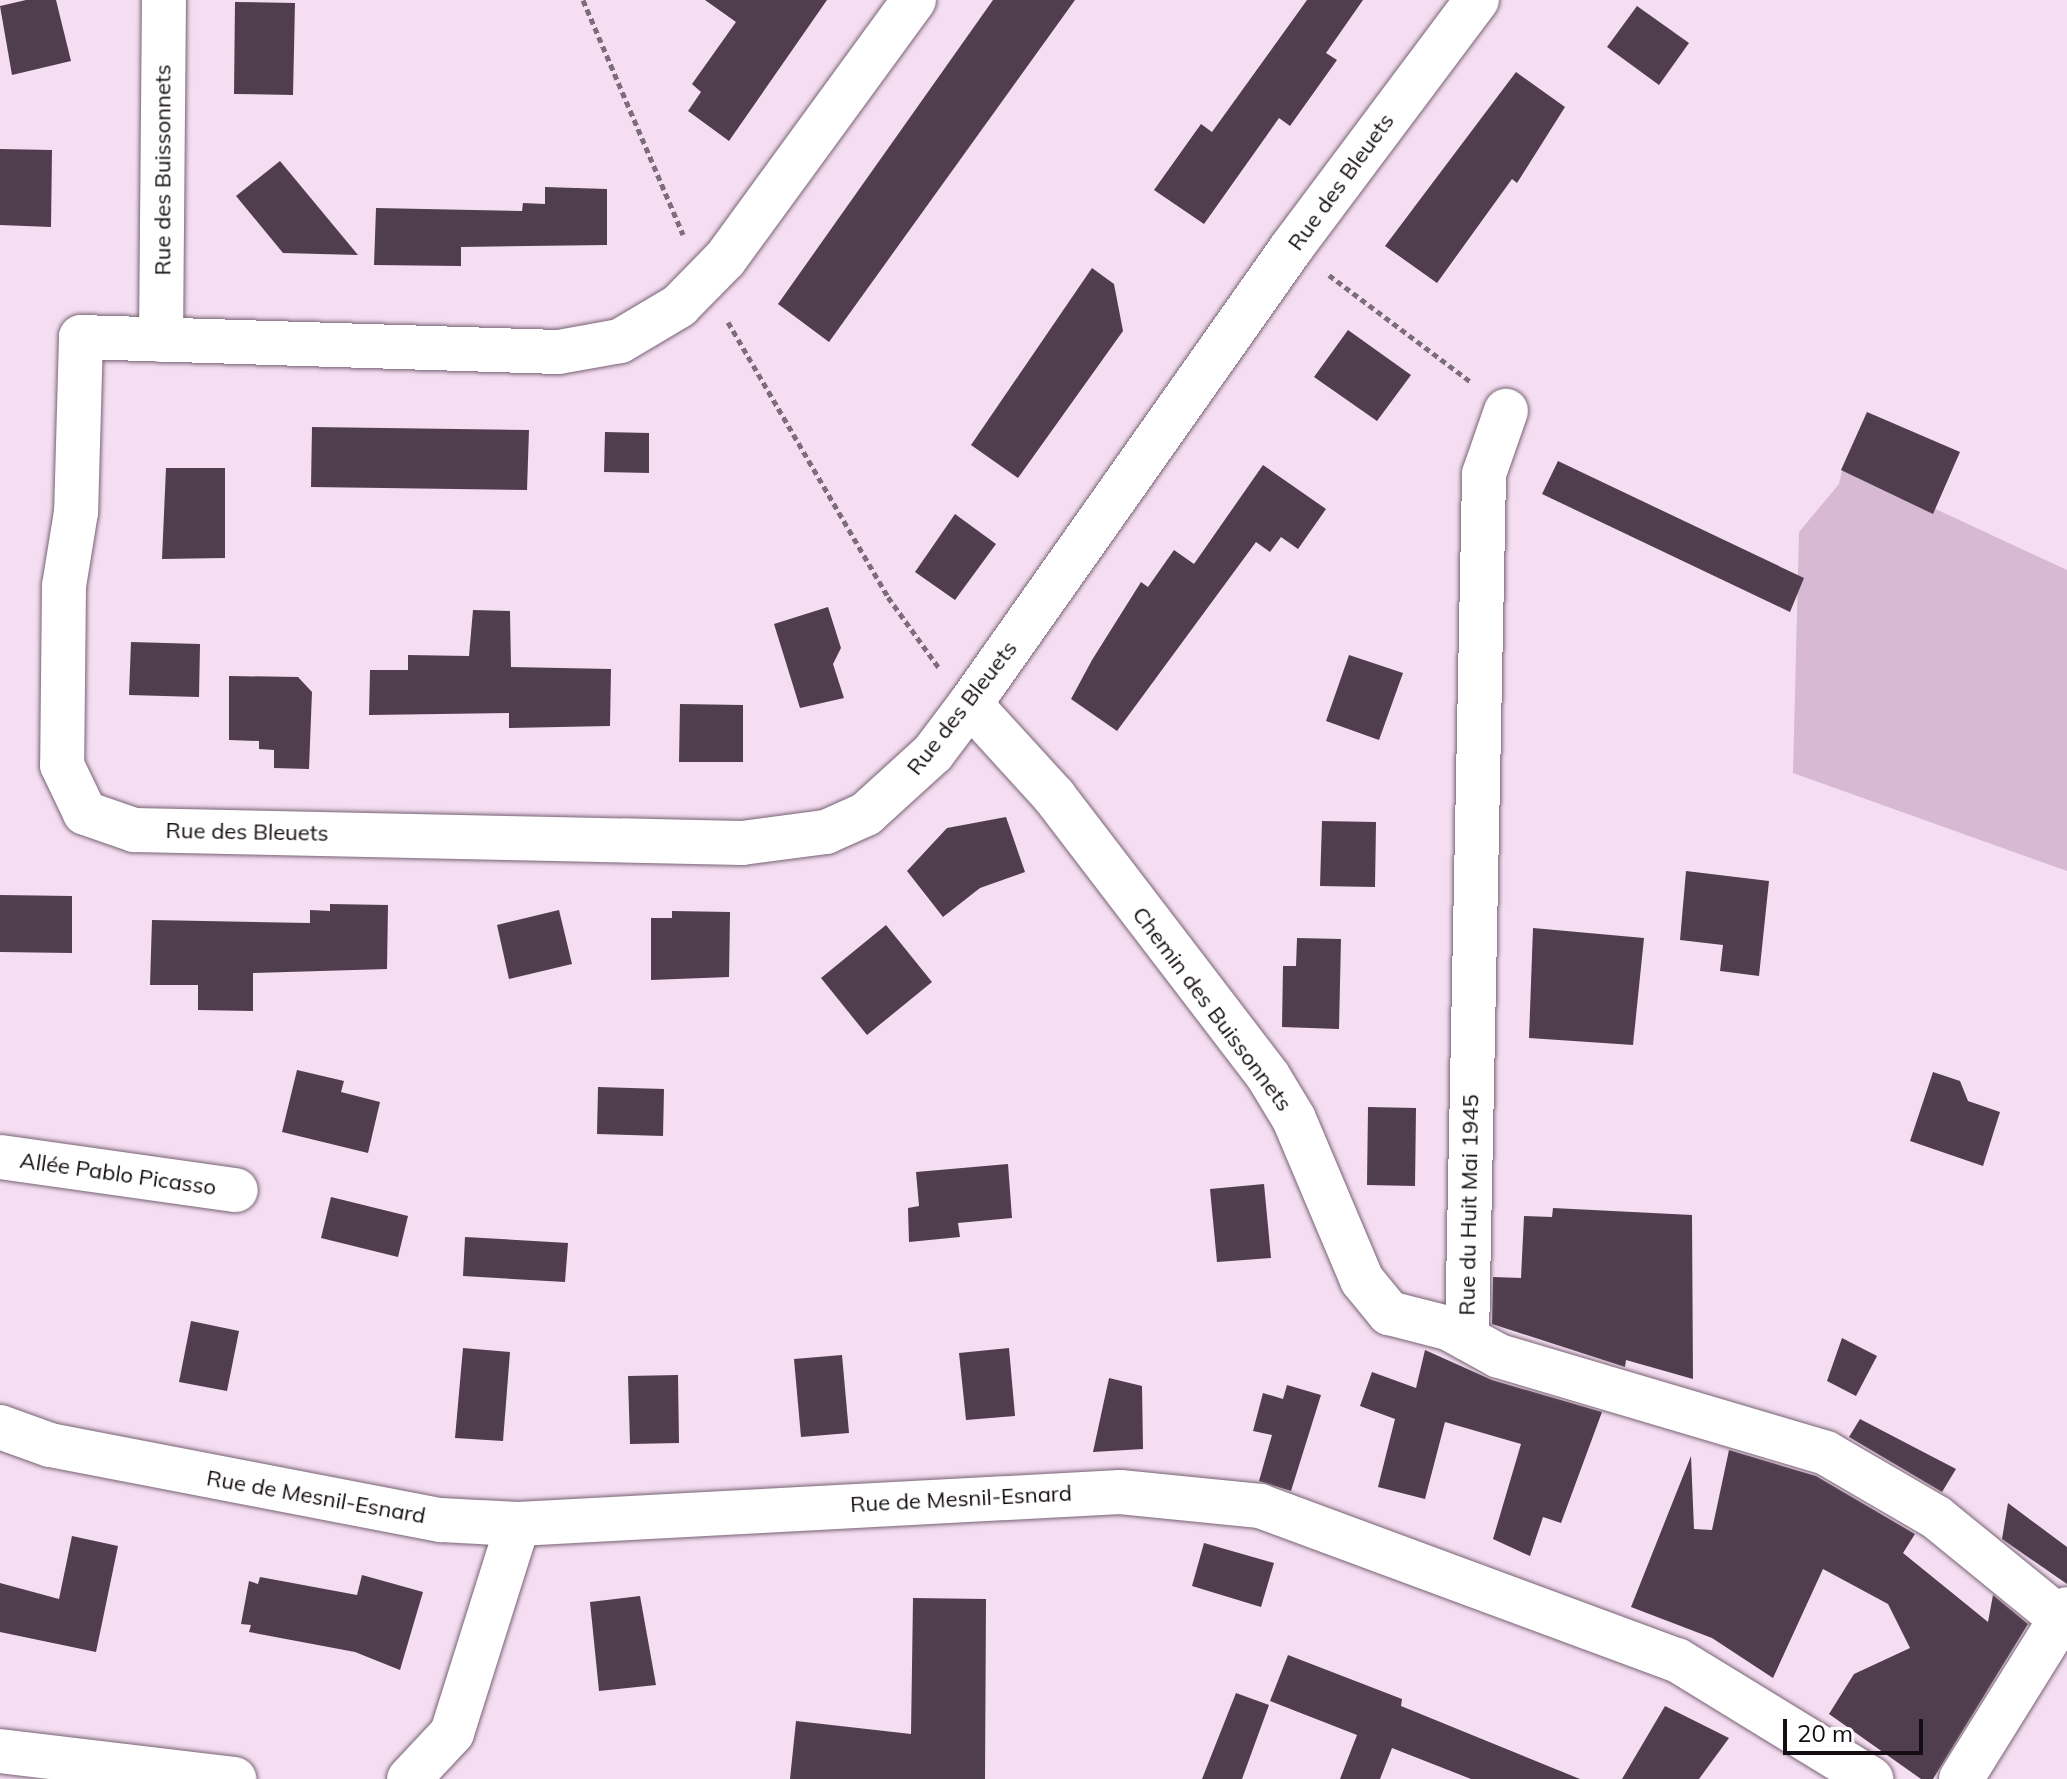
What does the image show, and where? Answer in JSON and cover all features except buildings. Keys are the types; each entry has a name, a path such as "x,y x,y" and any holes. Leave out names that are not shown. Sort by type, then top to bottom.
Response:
{"street":[{"name":"Rue des Buissonnets","path":"161,340 164,0"},
{"name":"Rue des Bleuets","path":"914,0 706,280 650,328 558,352 81,337 76,512 64,586 62,765 71,797 105,824 787,841 866,814 933,753 960,693 1477,0"},
{"name":"Rue du Huit Mai 1945","path":"1506,411 1484,474 1467,1338 1499,1356 1826,1453 1936,1517 2063,1614"},
{"name":"Chemin des Buissonnets","path":"960,693 1054,796 1268,1076 1294,1119 1362,1280 1389,1313 1467,1338"},
{"name":"Allée Pablo Picasso","path":"0,1157 236,1190"},
{"name":"Rue de Mesnil-Esnard","path":"0,1427 50,1445 362,1509 518,1524 1120,1492 1260,1506 1677,1660 1871,1779"},
{"path":"409,1779 452,1733 518,1524"},
{"path":"1961,1779 2063,1614"},
{"path":"0,1751 234,1779"}],"path":[{"path":"583,0 683,234"},
{"path":"1292,247 1443,357"},
{"path":"706,280 888,597 960,693"}],"shaded area":[{"path":"1843,466 2067,570 2067,871 1793,773 1799,532 1839,484"}]}
